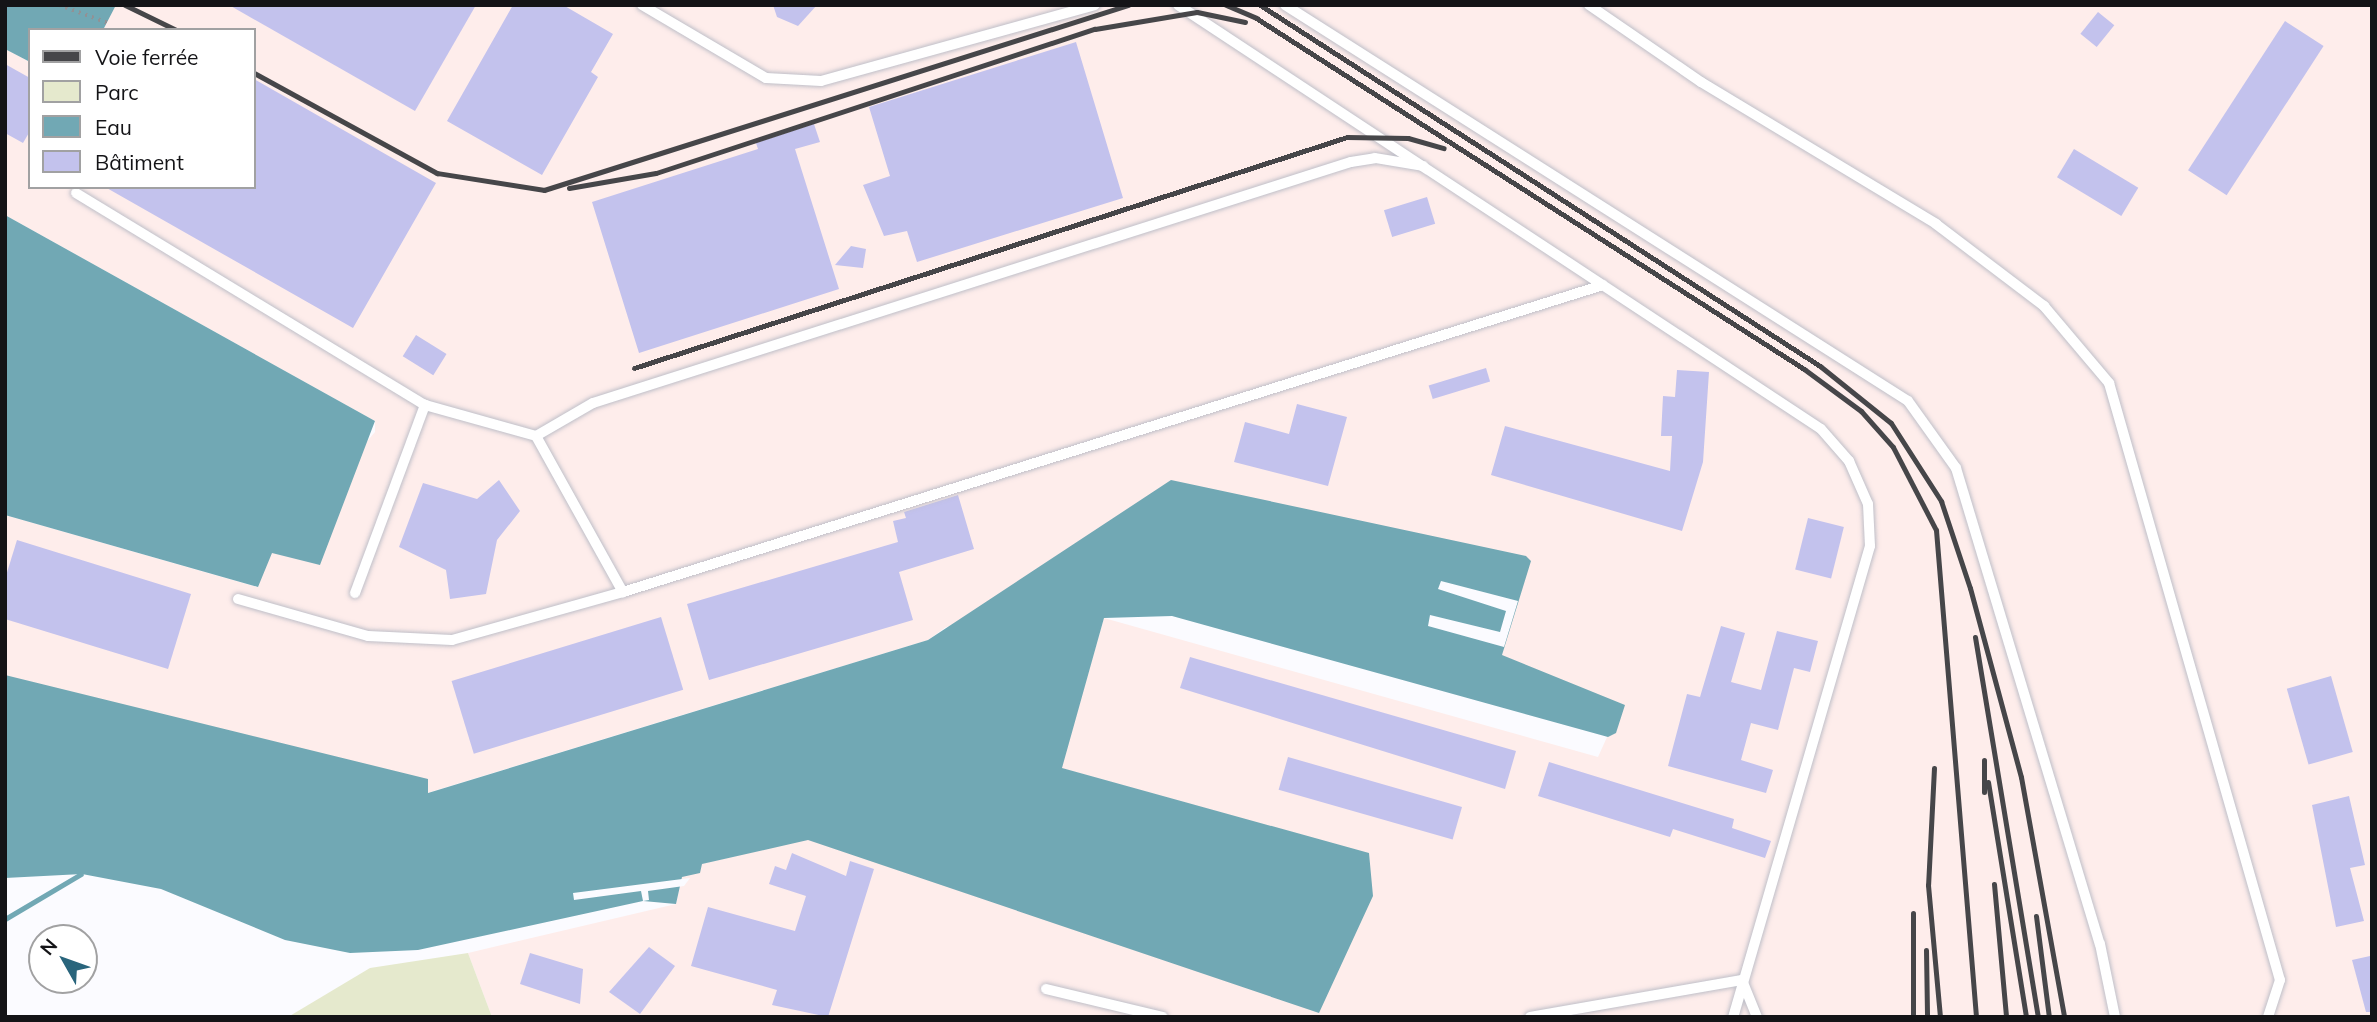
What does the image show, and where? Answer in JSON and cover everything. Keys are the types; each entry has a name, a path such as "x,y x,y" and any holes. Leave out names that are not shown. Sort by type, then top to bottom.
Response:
{"lane":[{"path":"642,5 766,78 821,81 1095,5"},
{"path":"1178,5 1821,429 1849,461 1867,505 1870,546 1733,1017"},
{"path":"1285,5 1908,401 1956,468 2101,944 2115,1017"},
{"path":"1589,5 1700,82 1936,224 2044,306 2109,383 2280,980 2268,1017"},
{"path":"536,436 593,403 1351,162 1376,158 1427,167"},
{"path":"76,193 425,405 536,436 623,592"},
{"path":"238,599 368,636 452,640 623,592 1603,285"},
{"path":"355,593 425,405"},
{"path":"1530,1017 1742,980"},
{"path":"1742,980 1757,1017"},
{"path":"1046,989 1163,1017"}],"path":[{"path":"59,5 108,23"}],"shaded area":[{"path":"108,5 2372,5 2372,1017 492,1017 468,953 676,904 682,877 701,864 808,839 1319,1012 1369,854 1061,768 1104,618 1598,757 1622,704 1500,666 1516,578 946,627 928,640 427,793 5,678 5,515 257,587 271,553 375,432 375,421 5,215 5,49 28,61 28,189 256,189 256,28 95,28"}],"green space":[{"path":"468,953 492,1017 288,1017 370,968"}],"water":[{"path":"5,5 116,5 104,28 28,28 28,61 5,49"},
{"path":"5,215 375,421 320,565 272,553 258,587 5,515"},
{"path":"1171,480 1526,556 1531,561 1502,655 1625,705 1616,733 1608,737 1172,616 1104,618 1062,768 1369,853 1373,896 1319,1013 808,840 702,864 700,873 682,877 676,904 643,901 418,950 350,953 285,940 161,889 82,874 5,878 5,675 428,779 428,793 928,640"}],"pier":[{"path":"1441,581 1518,601 1504,647 1428,626 1430,615 1500,632 1506,611 1438,589"},
{"path":"690,878 684,886 648,891 649,900 643,901 641,891 574,900 573,893"}],"building":[{"path":"229,5 476,5 415,111"},
{"path":"513,5 563,5 613,34 591,72 598,77 542,175 447,121"},
{"path":"773,5 817,5 798,26 777,17"},
{"path":"2098,12 2114,25 2097,47 2080,34"},
{"path":"2285,21 2324,46 2227,195 2188,170"},
{"path":"1076,42 1123,198 917,262 907,231 884,236 863,185 890,176 869,107"},
{"path":"5,64 28,77 28,134 23,143 5,133"},
{"path":"256,80 436,183 353,328 109,189 256,189"},
{"path":"814,124 820,142 795,149 839,289 639,353 592,202 758,149 756,143"},
{"path":"2074,149 2138,188 2121,216 2057,177"},
{"path":"1427,197 1435,224 1392,237 1384,210"},
{"path":"851,246 866,249 863,268 835,265"},
{"path":"416,335 447,354 433,375 403,356"},
{"path":"1486,368 1490,381 1433,399 1429,386"},
{"path":"1677,370 1709,372 1703,462 1682,531 1491,475 1505,426 1670,471 1672,436 1661,436 1663,396 1675,397"},
{"path":"1297,404 1347,417 1328,486 1234,462 1245,422 1289,434"},
{"path":"499,480 520,511 497,540 486,594 450,599 446,570 399,547 423,483 477,499"},
{"path":"958,495 974,549 899,572 913,620 709,680 687,604 898,542 893,521 906,518 904,512"},
{"path":"1808,518 1844,527 1831,578 1795,569"},
{"path":"17,540 191,594 168,669 5,619 5,579"},
{"path":"661,617 683,690 474,754 452,681"},
{"path":"1721,626 1745,633 1731,682 1761,690 1777,631 1818,641 1810,672 1794,668 1778,730 1751,723 1741,760 1773,770 1766,793 1668,766 1687,694 1700,697"},
{"path":"1190,657 1516,751 1505,789 1180,688"},
{"path":"2331,676 2353,752 2309,765 2287,689"},
{"path":"1288,757 1462,807 1453,840 1279,790"},
{"path":"1549,762 1734,819 1732,828 1771,841 1765,858 1673,829 1670,837 1538,796"},
{"path":"2349,796 2365,865 2350,868 2364,921 2336,927 2312,805"},
{"path":"792,853 846,876 850,861 874,869 828,1017 772,1005 777,990 691,966 708,907 795,931 806,896 769,884 775,866 786,870"},
{"path":"649,947 675,966 640,1014 609,992"},
{"path":"530,953 583,969 580,1004 520,984"},
{"path":"2370,956 2372,1012 2366,1012 2352,960"}],"waterway":[{"path":"5,919 81,874"}],"railway":[{"path":"125,5 172,28"},
{"path":"256,74 437,173 544,190 1128,5"},
{"path":"1226,5 1256,18 1804,369 1861,411 1893,447 1936,530 1976,1017"},
{"path":"1260,5 1820,366 1891,423 1941,501 1970,588 2021,777 2064,1017"},
{"path":"569,188 656,173 1095,29 1197,12 1245,22"},
{"path":"634,368 1347,137 1408,138 1444,148"},
{"path":"1975,637 2038,1017"},
{"path":"1984,760 1984,792"},
{"path":"1934,768 1928,885 1940,1017"},
{"path":"1988,782 2026,1017"},
{"path":"1994,884 2006,1017"},
{"path":"1913,913 1913,1017"},
{"path":"2036,916 2049,1017"},
{"path":"1926,950 1927,1017"}]}
